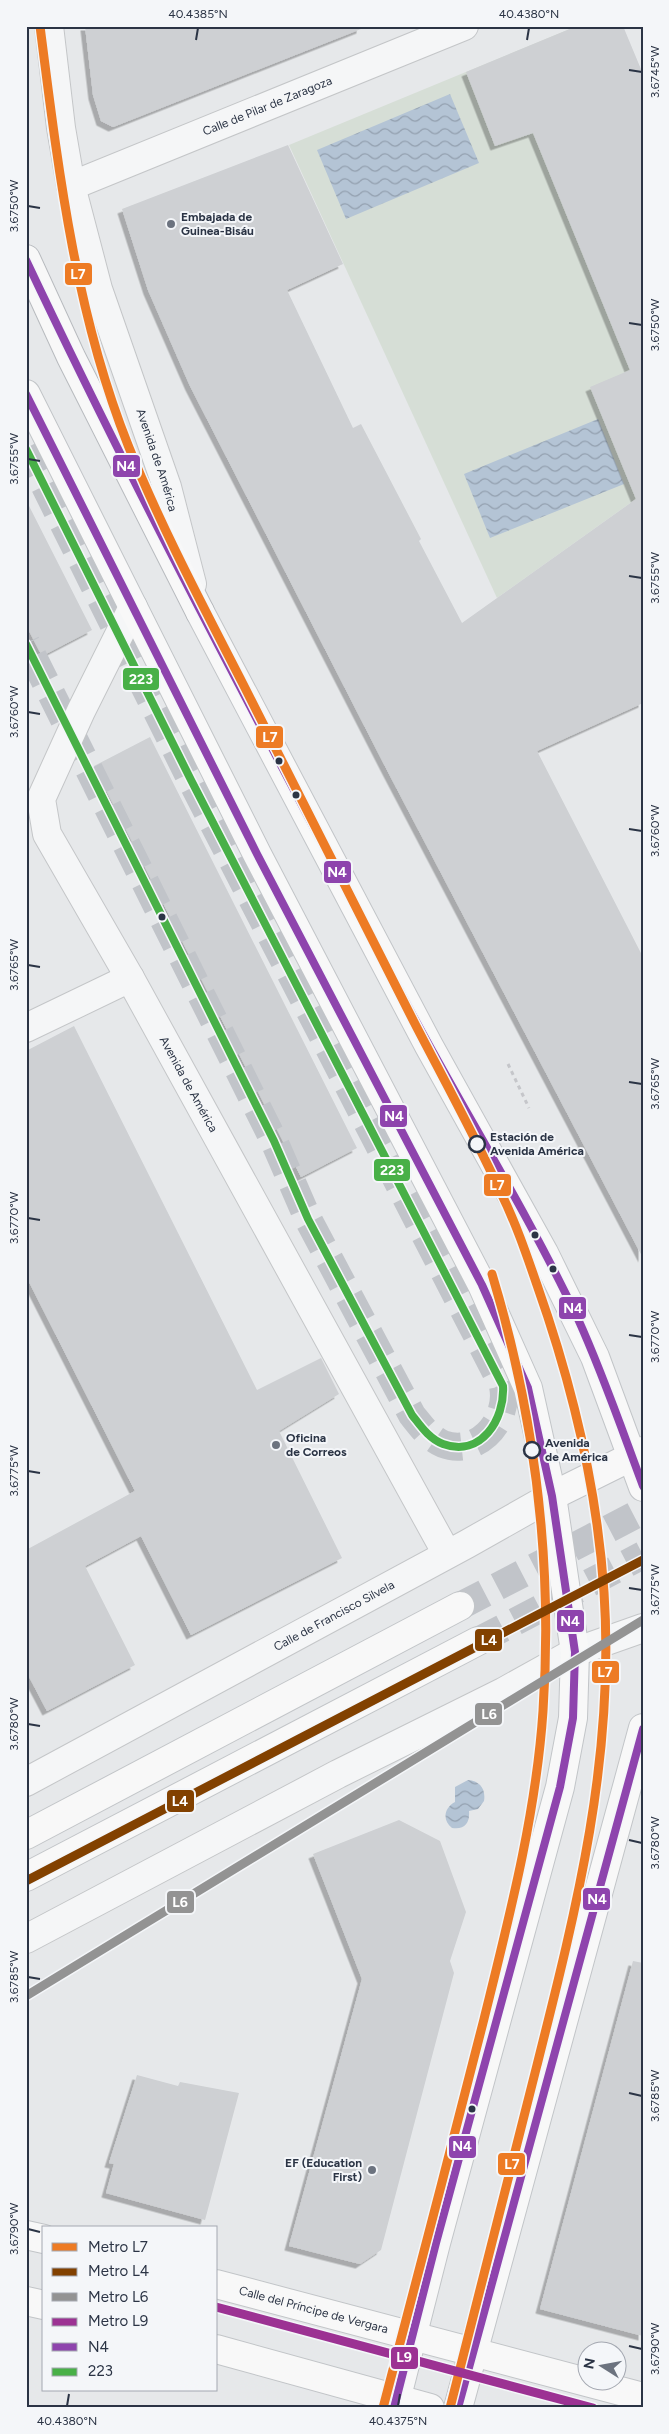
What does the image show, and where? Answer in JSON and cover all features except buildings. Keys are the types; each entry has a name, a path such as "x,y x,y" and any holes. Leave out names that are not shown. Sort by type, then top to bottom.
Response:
{"main road":[{"path":"26,259 71,357 200,612"},
{"path":"26,394 253,846 486,1294 528,1388 552,1496 575,1652 573,1718 560,1787 436,2243 396,2404"},
{"name":"Avenida de América","path":"200,612 429,1046 544,1253 595,1357 637,1454 643,1487"},
{"name":"Calle de Francisco Silvela","path":"552,1496 637,1454"},
{"path":"26,1835 460,1606"},
{"path":"26,1878 478,1641"},
{"path":"458,2408 643,1728"},
{"path":"26,2235 42,2239"},
{"name":"Calle del Príncipe de Vergara","path":"218,2285 413,2338 643,2397"},
{"path":"26,2301 42,2305"},
{"path":"218,2351 396,2404 430,2408"}],"street":[{"name":"Avenida de América","path":"49,26 61,128 71,186 98,289 167,487 200,612"},
{"name":"Calle de Pilar de Zaragoza","path":"71,186 464,26"},
{"name":"Avenida de América","path":"133,607 81,711 42,799 47,834 130,978 447,1554"},
{"path":"26,1028 130,978"},
{"name":"Calle de Francisco Silvela","path":"29,1772 447,1554 552,1496"},
{"path":"26,1939 338,1774 503,1692 575,1652 643,1628"}],"path":[{"path":"508,1064 529,1108"}],"shaded area":[{"path":"577,26 620,26 643,494 497,598 289,145"}],"water":[{"path":"450,94 479,163 346,219 317,150"},
{"path":"598,419 624,484 490,538 464,474"},
{"path":"468,1780 476,1782 481,1786 484,1793 484,1801 478,1809 469,1811 469,1819 466,1825 460,1828 452,1828 446,1818 448,1807 455,1802 455,1787"}],"tunnel":[{"path":"26,448 191,780 503,1386 504,1399 501,1412 496,1423 479,1441 456,1447 443,1444 429,1435 412,1415 308,1219 274,1141 26,643"},
{"path":"460,1606 643,1511"},
{"path":"478,1641 643,1555"}],"metro line":[{"name":"L7","path":"40,26 62,185 82,291 94,343 128,445 154,506 183,566 469,1127 505,1202 529,1261 550,1322 572,1398 596,1514 604,1592 606,1653 604,1713 590,1831 579,1889 552,2006 450,2408"},
{"name":"L7","path":"383,2408 503,1943 528,1828 543,1711 545,1600 543,1545 537,1490 520,1381 492,1274"},
{"name":"L4","path":"26,1881 643,1560"},
{"name":"L6","path":"26,1996 643,1620"},
{"name":"L9","path":"218,2308 593,2408"}],"transit line":[{"name":"N4","path":"26,260 118,449 263,730 410,1010 559,1280 596,1360 643,1486"},
{"name":"N4","path":"26,394 257,854 482,1285 528,1388 552,1496 575,1652 573,1718 560,1787 436,2243 394,2408"},
{"name":"223","path":"26,449 191,780 503,1386 503,1399 495,1423 479,1441 457,1447 443,1444 429,1435 412,1415 308,1219 274,1141 26,644"},
{"name":"N4","path":"458,2408 643,1729"}],"place":[{"name":"Embajada de Guinea-Bisáu","path":"171,224"},
{"name":"Estación de Avenida América","path":"477,1144"},
{"name":"Oficina de Correos","path":"276,1445"},
{"name":"Avenida de América","path":"532,1450"},
{"name":"EF (Education First)","path":"372,2170"}]}
